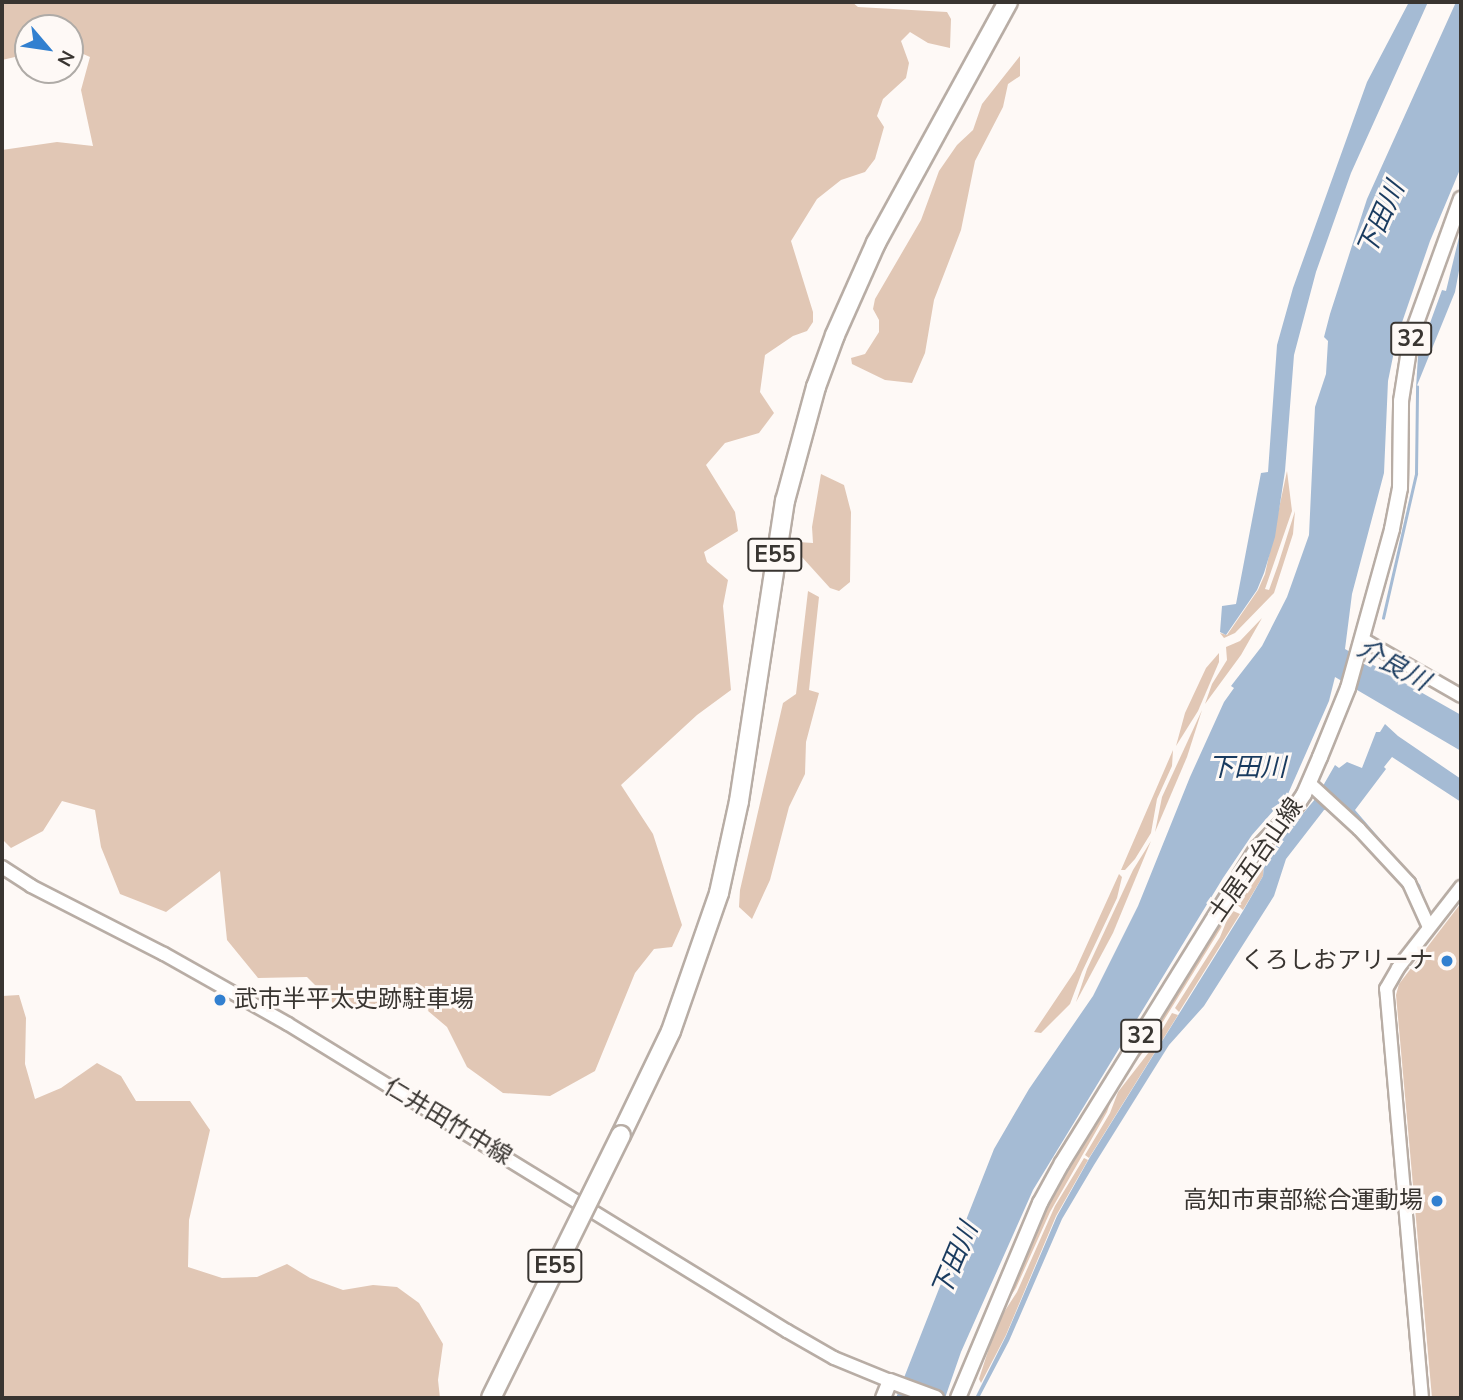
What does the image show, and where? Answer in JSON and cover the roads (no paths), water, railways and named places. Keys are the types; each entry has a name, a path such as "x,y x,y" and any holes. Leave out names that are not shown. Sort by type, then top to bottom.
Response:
{"highway":[{"name":"E55","path":"491,1398 671,1031 719,893 739,801 783,513 816,387 835,335 876,243 1007,2"}],"main road":[{"name":"土居五台山線","path":"957,1398 1031,1223 1062,1163 1257,849 1312,786 1361,644 1400,488 1401,401 1411,337 1461,198"},
{"path":"1361,644 1461,696"},
{"path":"1312,786 1409,883 1429,927"},
{"name":"仁井田竹中線","path":"2,867 31,886 164,954 288,1024 787,1331 834,1358 890,1380"},
{"path":"1422,1398 1385,994 1390,979 1461,887"},
{"path":"883,1398 890,1380 936,1398"}],"water":[{"path":"1409,2 1428,2 1351,173 1316,272 1294,355 1285,471 1275,537 1257,590 1226,635 1220,632 1222,606 1236,604 1261,473 1268,472 1277,345 1293,288 1367,82"},
{"name":"下田川","path":"1456,2 1461,2 1461,167 1430,241 1397,337 1388,381 1384,473 1352,594 1345,649 1461,715 1461,751 1335,677 1329,701 1288,794 1252,835 1223,878 1033,1190 961,1352 945,1398 896,1398 994,1149 1029,1089 1093,996 1138,906 1190,777 1224,702 1234,688 1231,686 1262,646 1287,597 1309,535 1315,407 1326,374 1328,341 1324,337 1330,314 1367,199"},
{"path":"1461,229 1461,260 1455,292 1416,388 1418,356 1442,290 1446,291"},
{"path":"1385,724 1461,779 1461,802 1392,757 1355,810 1420,885 1427,906 1424,907 1416,884 1329,809 1324,810 1286,859 1274,896 1204,1006 1169,1045 1094,1165 1062,1219 1009,1341 979,1398 975,1398 1006,1336 1057,1216 1090,1157 1243,911 1263,876 1264,865 1274,848 1316,798 1335,765 1339,768 1347,762 1362,768 1376,732 1380,732"}],"waterway":[{"path":"1383,618 1416,474 1417,387"}],"place":[{"name":"くろしおアリーナ","path":"1447,961"},
{"name":"武市半平太史跡駐車場","path":"220,1000"},
{"name":"高知市東部総合運動場","path":"1437,1201"}],"water label":[{"name":"介良川","path":"1393,665"}]}
